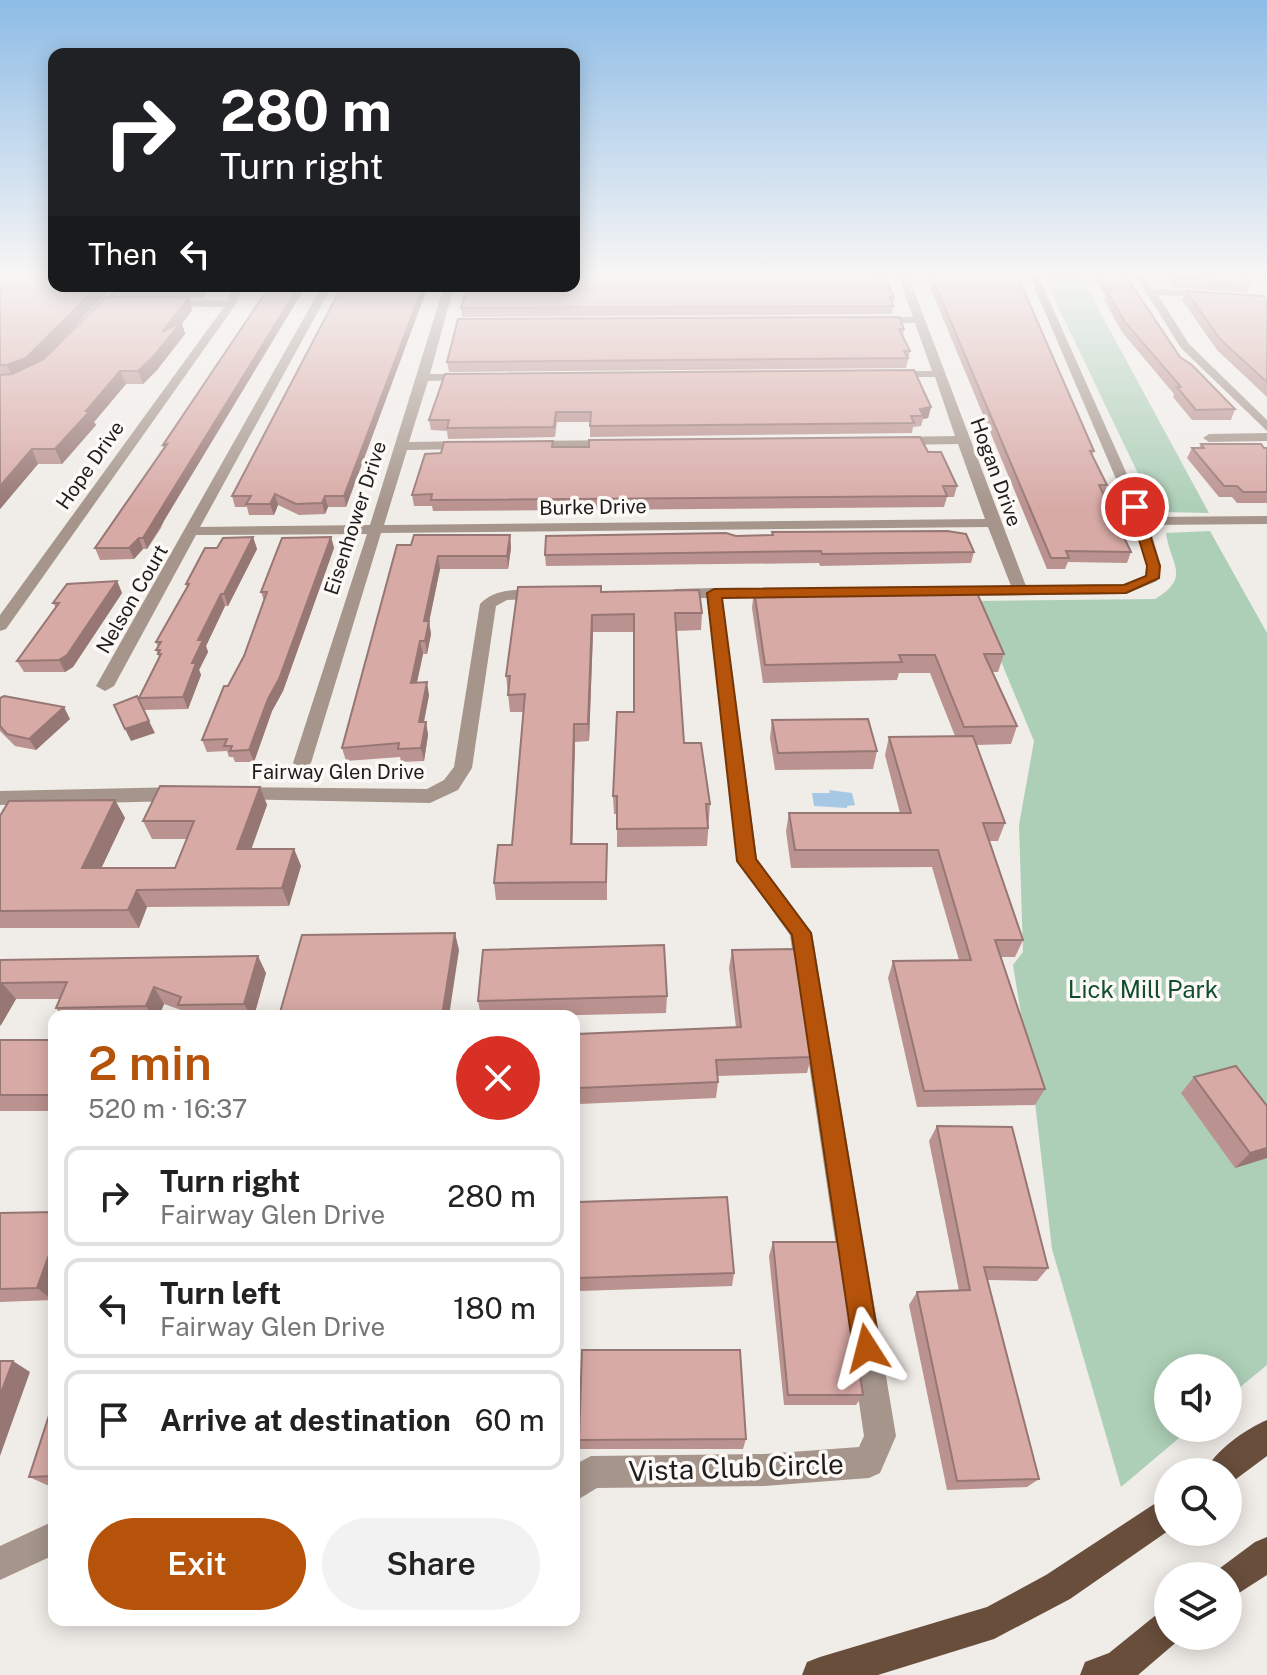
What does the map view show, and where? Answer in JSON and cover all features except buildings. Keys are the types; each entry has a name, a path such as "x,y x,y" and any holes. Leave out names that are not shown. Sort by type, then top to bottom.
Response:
{"main road":[{"path":"1239,1458 1267,1436"},
{"path":"820,1675 994,1622 1058,1587 1154,1521"},
{"path":"1242,1573 1267,1554"},
{"path":"1098,1675 1121,1666 1154,1639"}],"street":[{"name":"Hope Drive","path":"0,626 196,353"},
{"name":"Nelson Court","path":"105,686 290,353"},
{"name":"Eisenhower Drive","path":"302,763 430,353"},
{"name":"Hogan Drive","path":"930,353 1021,591"},
{"path":"835,592 1126,589 1152,578 1154,566 1141,521 1067,353"},
{"path":"1192,353 1267,427"},
{"path":"877,374 937,374"},
{"path":"423,378 485,377"},
{"path":"1209,438 1267,437"},
{"path":"881,441 963,440"},
{"path":"516,445 627,444"},
{"path":"401,446 484,445"},
{"path":"1141,521 1267,520"},
{"name":"Burke Drive","path":"193,531 993,523"},
{"path":"656,594 804,592"},
{"name":"Vista Club Circle","path":"580,1481 591,1472 764,1470 869,1462 880,1436 801,933 747,861 714,593"},
{"name":"Fairway Glen Drive","path":"224,794 430,796 451,785 463,768 488,604 494,598 505,596 562,595"},
{"path":"0,798 196,794"},
{"path":"0,1563 48,1541"}],"green space":[{"path":"1080,353 1122,353 1209,513 1166,512 1154,507"},
{"name":"Lick Mill Park","path":"1210,531 1267,633 1267,1365 1242,1386 1242,1354 1154,1354 1154,1442 1174,1442 1121,1487 1052,1249 1034,1094 1013,965 1023,952 1019,825 1034,741 976,601 1155,599 1173,584 1176,577 1166,533"}],"water":[{"path":"829,790 852,793 855,805 847,808 814,806 812,793 830,793"}],"route":[{"path":"867,1348 801,933 747,861 714,593 1126,589 1152,578 1154,566 1135,507"}]}
